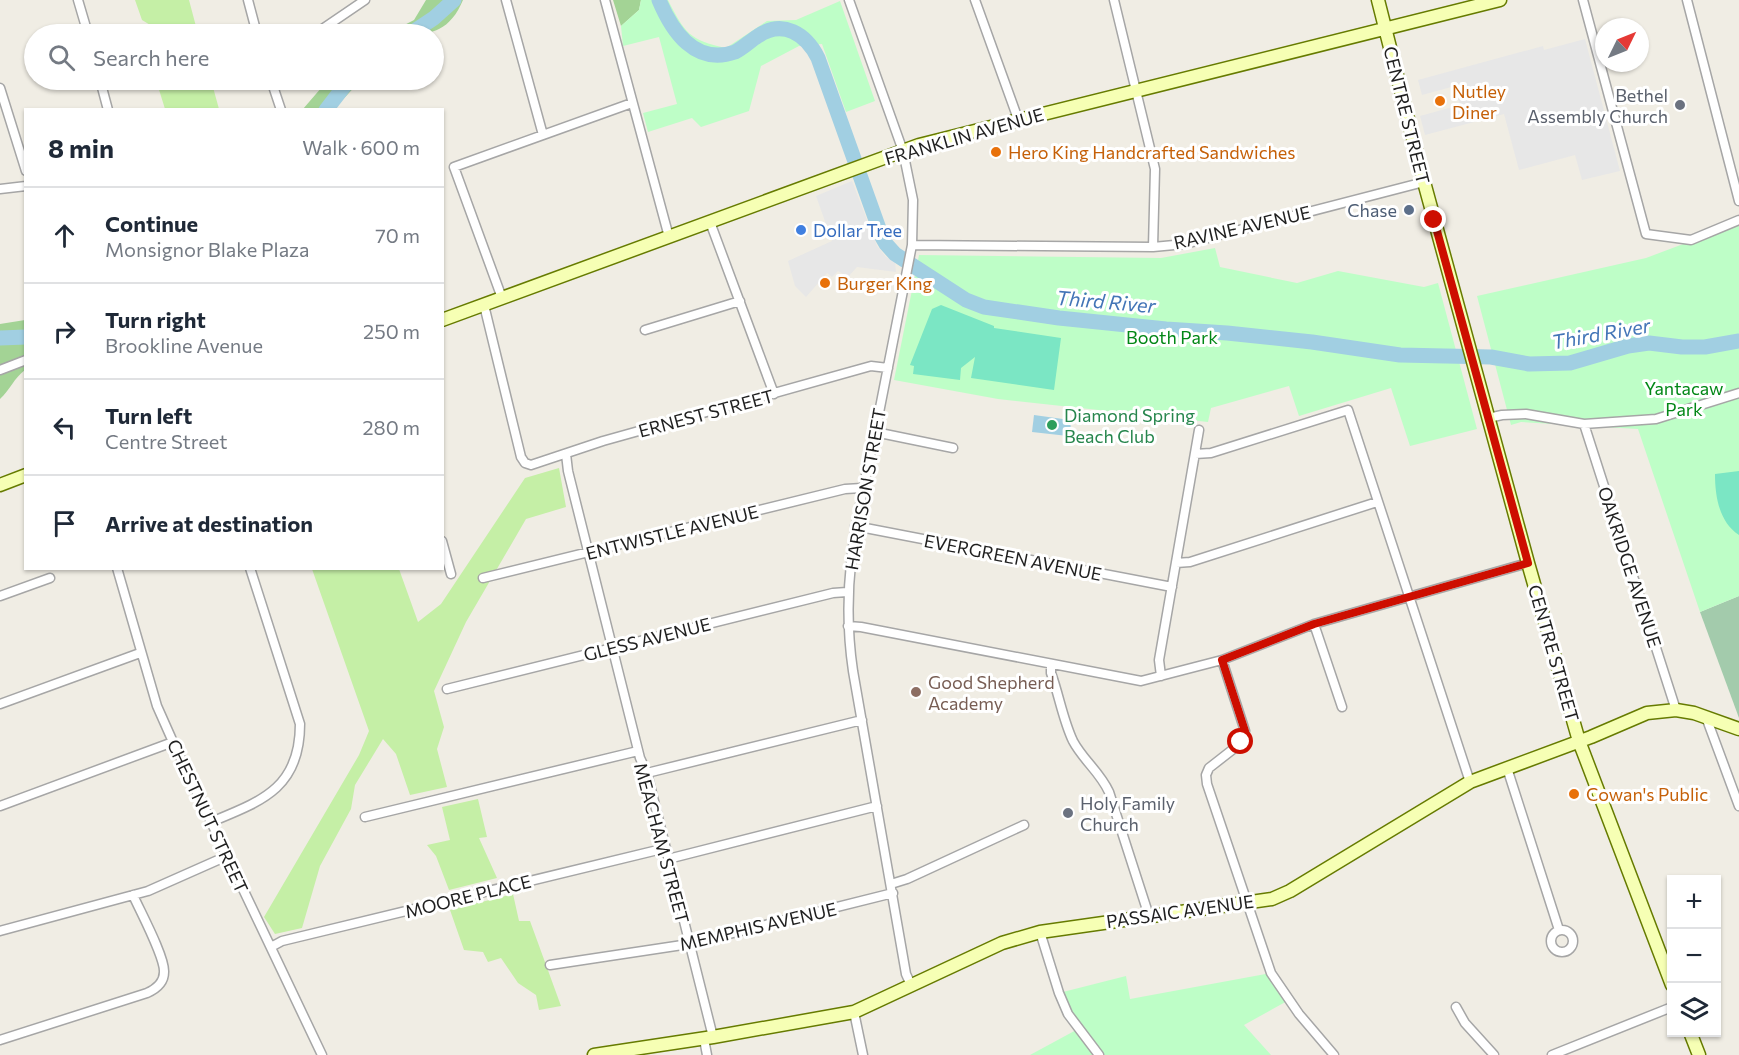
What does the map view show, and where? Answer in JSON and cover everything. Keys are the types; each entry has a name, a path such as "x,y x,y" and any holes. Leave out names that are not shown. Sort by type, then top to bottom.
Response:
{"street":[{"path":"78,0 85,24"},
{"path":"248,0 254,24"},
{"path":"330,24 365,0"},
{"path":"506,0 543,135"},
{"path":"604,0 669,237"},
{"name":"HARRISON STREET","path":"849,0 903,151 913,200 912,247 862,488 847,592 852,664 906,974 911,985"},
{"path":"975,0 1018,119"},
{"path":"1114,0 1155,169 1153,247"},
{"name":"CENTRE STREET","path":"1378,0 1424,182 1488,418 1579,741 1670,983"},
{"name":"FRANKLIN AVENUE","path":"444,320 903,151 1018,119 1500,0"},
{"path":"1583,0 1646,234 1691,240 1739,220"},
{"path":"1687,0 1739,201"},
{"path":"0,88 24,165"},
{"path":"103,90 107,108"},
{"path":"274,90 280,108"},
{"path":"502,298 453,167 632,103"},
{"name":"RAVINE AVENUE","path":"912,247 1153,247 1185,244 1424,182"},
{"path":"0,189 24,186"},
{"path":"710,222 774,394"},
{"path":"645,330 740,301"},
{"name":"ERNEST STREET","path":"484,305 521,457 525,463 531,465 603,441 871,366 888,368"},
{"path":"0,370 24,361"},
{"path":"1488,418 1526,414 1584,424 1656,419 1739,393"},
{"path":"1195,454 1211,453 1348,410 1470,782"},
{"name":"OAKRIDGE AVENUE","path":"1584,424 1676,710"},
{"path":"1161,676 1159,660 1199,430"},
{"path":"875,432 953,448"},
{"name":"MEACHAM STREET","path":"566,453 568,471 590,552 612,648 638,751 647,773 689,944 708,1038 707,1055"},
{"path":"0,484 24,476"},
{"name":"ENTWISTLE AVENUE","path":"483,578 845,489 862,488"},
{"path":"1176,563 1190,562 1377,502"},
{"name":"EVERGREEN AVENUE","path":"855,526 1172,587"},
{"path":"444,549 451,574"},
{"path":"848,627 861,627 1135,681 1222,660 1314,624 1528,563"},
{"name":"CHESTNUT STREET","path":"118,570 157,706 172,742 322,1055"},
{"path":"211,822 255,804 269,795 282,782 291,767 299,741 300,724 251,570"},
{"path":"0,596 50,578"},
{"name":"GLESS AVENUE","path":"447,688 833,593 847,592"},
{"path":"1314,624 1342,707"},
{"path":"0,704 141,653"},
{"path":"1222,660 1245,731 1241,742 1209,768 1206,775 1210,794 1271,973 1299,1014 1335,1055"},
{"path":"1051,664 1051,674 1071,735 1077,748 1102,778 1149,916"},
{"name":"PASSAIC AVENUE","path":"594,1055 708,1038 854,1012 1002,943 1041,932 1272,899 1290,891 1470,782 1647,713 1676,710 1706,717 1739,729"},
{"path":"1706,717 1739,806"},
{"path":"647,773 862,720"},
{"path":"0,806 172,742"},
{"path":"365,817 638,751"},
{"path":"1507,768 1559,930"},
{"path":"668,859 877,807"},
{"name":"MEMPHIS AVENUE","path":"550,965 689,944 892,889 907,879 1024,825"},
{"name":"MOORE PLACE","path":"271,947 282,941 666,848"},
{"path":"0,931 133,896 227,856"},
{"path":"0,1040 147,993 159,985 163,979 164,964 133,896"},
{"path":"1041,932 1059,993 1068,1014 1099,1055"},
{"path":"1456,1006 1466,1023 1494,1055"},
{"path":"1552,1055 1667,1009"},
{"path":"854,1012 863,1055"},
{"path":"1692,1037 1699,1055"}],"green space":[{"path":"135,0 189,0 195,24 149,24 142,20"},
{"path":"426,0 463,0 457,12 444,25 406,24 414,20"},
{"path":"613,0 641,0 639,10 621,26"},
{"path":"641,0 668,0 684,28 696,38 726,48 767,21 796,20 840,1 875,101 846,112 822,44 799,46 761,66 749,111 701,127 692,118 648,132 643,113 677,104 659,37 623,46 621,26 639,10"},
{"path":"159,90 214,90 219,108 165,108"},
{"path":"319,90 352,90 335,108 304,108"},
{"name":"Yantacaw Park","path":"1739,223 1739,596 1700,612 1638,429 1521,422 1511,425 1477,296 1646,258"},
{"name":"Booth Park","path":"1215,248 1220,267 1297,283 1338,271 1424,287 1438,283 1477,429 1410,446 1391,388 1299,416 1289,386 1211,408 1208,422 998,399 894,380 919,255 1161,258"},
{"path":"941,305 994,326 994,328 1061,338 1054,390 971,378 975,357 961,368 960,380 913,374 914,366 910,365 932,309"},
{"path":"24,320 24,371 0,399 0,324"},
{"path":"559,468 566,507 526,519 466,622 434,691 444,727 437,749 447,787 410,795 396,754 383,739 355,785 351,809 320,866 302,928 275,934 264,917 359,755 369,731 312,570 399,570 418,622 441,604 525,478"},
{"path":"1739,471 1739,535 1732,530 1723,516 1716,491 1715,474"},
{"path":"1739,596 1739,718 1700,612"},
{"path":"478,799 487,837 479,838 497,878 449,890 436,856 427,845 450,840 442,807"},
{"path":"513,894 519,921 530,921 561,1006 539,1010 536,995 518,983 501,958 488,962 483,952 464,950 450,910"},
{"path":"1271,973 1289,1000 1244,1025 1271,1055 1030,1055 1078,1029 1059,993 1126,976 1130,999"}],"shaded area":[{"path":"1585,39 1620,171 1582,180 1575,155 1519,170 1504,114 1425,135 1420,116 1460,105 1455,86 1422,95 1418,80 1543,46 1544,50"},
{"path":"852,181 877,246 886,257 895,262 896,272 857,267 848,277 838,271 832,277 827,273 806,297 795,286 788,261 832,241 816,196"}],"water":[{"name":"Diamond Spring Beach Club","path":"1034,415 1070,420 1071,430 1068,436 1032,432"}],"waterway":[{"name":"Third River","path":"425,24 454,0"},
{"name":"Third River","path":"659,0 678,34 697,50 708,54 721,55 735,52 758,36 776,29 793,32 807,42 818,58 886,244 895,254 966,300 984,307 1059,318 1312,342 1400,355 1491,357 1529,364 1570,363 1628,346 1649,343 1705,347 1739,341"},
{"name":"Third River","path":"328,108 341,90"},
{"name":"Third River","path":"0,338 24,337"}],"place":[{"name":"Nutley Diner","path":"1440,101"},
{"name":"Bethel Assembly Church","path":"1680,105"},
{"name":"Hero King Handcrafted Sandwiches","path":"996,152"},
{"name":"Chase","path":"1409,210"},
{"name":"Dollar Tree","path":"801,230"},
{"name":"Burger King","path":"825,283"},
{"name":"Diamond Spring Beach Club","path":"1052,425"},
{"name":"Good Shepherd Academy","path":"916,692"},
{"name":"Cowan's Public","path":"1574,794"},
{"name":"Holy Family Church","path":"1068,813"}],"route":[{"path":"1241,742 1245,731 1222,660 1314,624 1528,563 1434,220"}]}
